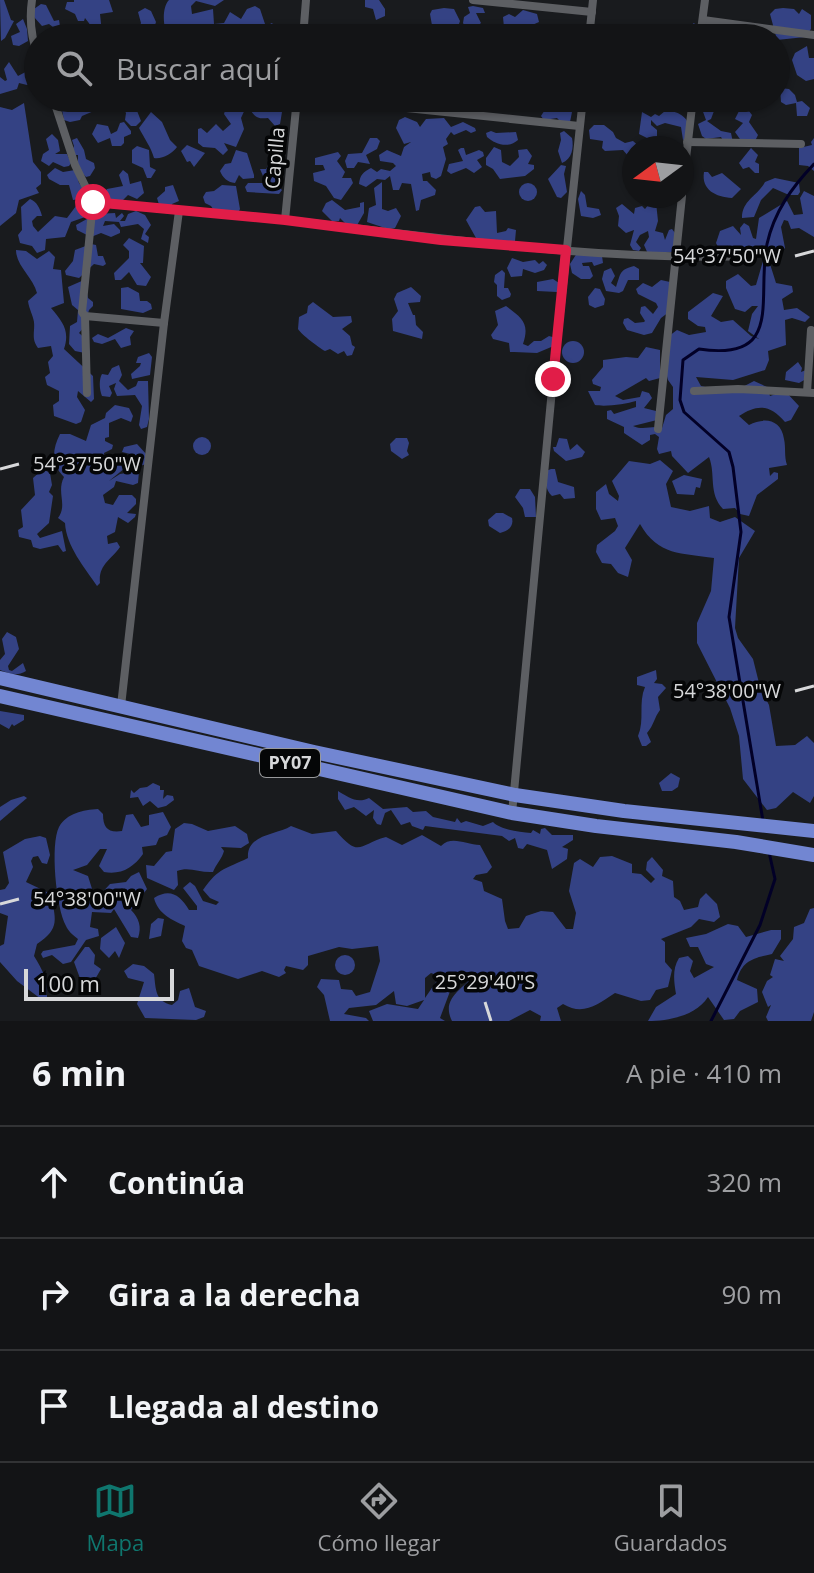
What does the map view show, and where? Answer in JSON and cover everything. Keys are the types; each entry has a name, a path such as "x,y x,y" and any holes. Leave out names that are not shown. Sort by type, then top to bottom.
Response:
{"highway":[{"name":"PY07","path":"0,678 314,752 515,795 624,811 814,831"},
{"name":"PY07","path":"0,696 512,813 814,855"}],"street":[{"path":"31,24 32,0"},
{"path":"304,24 306,0"},
{"path":"473,0 592,12"},
{"path":"591,24 593,0"},
{"path":"702,24 705,0"},
{"path":"703,20 740,24"},
{"path":"790,29 814,32"},
{"path":"58,112 75,165 93,202 82,312 85,316 87,393"},
{"name":"Capilla","path":"285,220 296,112"},
{"path":"444,112 579,126"},
{"path":"512,813 581,112"},
{"path":"688,136 691,112"},
{"path":"694,142 801,144"},
{"path":"93,202 285,220 441,240 675,258 751,256"},
{"path":"658,429 681,208"},
{"path":"121,706 179,211"},
{"path":"85,316 164,323"},
{"path":"694,391 811,392 811,330"}],"shaded area":[{"path":"0,0 4,0 14,21 1,41"},
{"path":"109,0 113,12 100,14 101,24 90,24 85,18 78,21 75,14 65,9 67,2"},
{"path":"169,0 224,0 215,6 196,1 191,6 192,14 213,9 214,24 165,24"},
{"path":"365,0 379,0 385,9 385,16 376,20 373,9 365,7"},
{"path":"41,4 46,5 54,21 59,20 60,24 40,24 34,17 34,9"},
{"path":"255,6 260,9 265,24 214,24 224,23 230,12 241,19 247,9"},
{"path":"468,7 483,8 485,13 476,13 480,24 464,24 464,17 470,13"},
{"path":"145,8 151,11 155,24 141,24 138,12"},
{"path":"454,9 459,24 432,24 432,10"},
{"path":"775,9 794,9 799,14 802,9 811,15 811,29 805,37 790,39 790,24 773,24 770,14"},
{"path":"523,10 537,14 539,22 504,24 503,17 509,14 515,17"},
{"path":"23,19 25,24 24,43 19,46 13,45 11,36 20,32 16,24"},
{"path":"807,46 809,58 814,58 814,79 806,81 797,75 792,60 795,53"},
{"path":"9,62 18,76 24,73 24,84 19,83 17,89 0,94 0,77 7,80 4,69"},
{"path":"790,90 797,102 802,101 810,108 807,116 797,116 796,103 790,104"},
{"path":"24,103 33,162 41,172 41,184 36,188 39,193 19,200 16,213 0,226 0,107 12,110"},
{"path":"62,112 92,112 80,120 64,120"},
{"path":"138,112 141,121 131,126 125,120 126,113"},
{"path":"151,112 162,122 170,140 177,147 160,158 154,158 139,128"},
{"path":"244,112 241,118 244,129 236,147 224,143 228,150 223,155 215,148 203,147 198,143 198,129 207,133 216,124 223,131 231,124 224,114"},
{"path":"282,112 280,124 275,126 268,118 258,118 253,113"},
{"path":"544,112 572,112 570,122 563,124 557,118 544,120 541,116"},
{"path":"642,112 651,117 677,113 685,118 692,136 682,136 681,127 665,123 657,126 651,120 657,136 639,134"},
{"path":"703,112 714,112 707,121 721,131 731,133 733,143 724,142 721,137 706,139 702,136 698,124 706,120"},
{"path":"738,112 750,112 752,115 749,122 758,135 755,141 742,142 735,132 743,123 735,119"},
{"path":"405,117 417,122 420,127 426,119 444,118 451,127 463,122 476,131 471,133 466,130 454,135 451,132 446,139 448,144 443,147 446,159 441,176 436,179 431,177 430,172 422,174 423,181 436,190 435,195 421,200 416,211 411,184 402,183 399,190 393,190 390,176 385,180 377,179 366,187 359,184 362,174 371,168 377,172 381,169 390,171 396,166 380,161 379,155 387,150 401,156 404,147 411,142 404,144 396,128 399,120"},
{"path":"124,122 131,134 124,137 121,146 112,146 110,138 98,143 92,134 97,124 108,126 111,134"},
{"path":"594,125 604,125 622,141 622,150 605,151 603,141 590,139 589,130"},
{"path":"564,131 572,138 573,146 570,156 562,163 558,151 560,133"},
{"path":"516,132 518,140 506,145 498,143 487,137 486,133"},
{"path":"52,134 58,140 60,151 55,154 67,154 71,163 69,166 53,162 49,166 41,161 43,154 49,150 46,139"},
{"path":"77,138 86,159 94,163 95,168 90,176 86,177 78,169 78,155 72,151 72,140"},
{"path":"370,138 380,141 377,149 366,155 370,164 358,162 354,168 347,168 345,161 348,154 362,153"},
{"path":"814,138 814,171 808,166 799,165 799,148 812,145"},
{"path":"187,145 205,153 194,167 181,151"},
{"path":"137,146 149,150 150,167 156,170 151,178 147,178 143,168 132,163 132,150"},
{"path":"494,147 501,150 502,162 510,166 519,157 518,150 527,149 532,156 528,164 534,165 534,169 525,176 500,179 486,165 486,158"},
{"path":"464,148 466,155 479,150 483,152 484,156 477,160 482,167 474,173 466,168 451,174 447,171 449,164 463,161 458,150"},
{"path":"751,148 758,155 755,162 759,164 759,173 749,167 743,169 739,163"},
{"path":"236,150 247,153 254,178 243,179 239,175 235,183 222,176 220,171 225,164 231,163"},
{"path":"338,152 341,156 337,161 345,172 342,178 351,178 353,183 341,200 334,198 326,186 314,181 313,173 325,170 323,165 315,165 315,158"},
{"path":"272,160 280,170 278,175 281,180 277,185 282,190 279,194 247,192 245,187 248,183 266,183 260,169 266,169"},
{"path":"561,165 566,166 567,192 561,198 557,197 548,179"},
{"path":"55,168 63,172 75,170 86,198 73,200 69,185 60,185 49,179 47,175"},
{"path":"123,170 128,174 130,184 141,181 144,193 137,199 128,195 123,200 107,203 104,193 107,189 123,186 119,175"},
{"path":"704,172 712,177 722,173 741,189 732,198 715,194 705,184"},
{"path":"775,178 799,183 800,192 789,195 773,188 761,200 754,217 742,218 747,202 765,182"},
{"path":"382,182 382,209 388,211 396,208 401,216 395,228 388,229 367,222 369,208 376,205 374,188"},
{"path":"528,183 537,192 528,201 519,192"},
{"path":"173,185 179,201 171,207 160,208 157,198 165,187"},
{"path":"222,185 236,186 238,213 217,215 205,203 203,197 206,192"},
{"path":"581,191 587,207 599,209 601,215 593,218 581,216 578,199"},
{"path":"804,191 814,196 814,237 799,228 791,229 788,221 784,220 781,227 785,248 777,255 754,255 736,246 729,252 719,249 716,243 720,231 733,226 741,235 740,228 744,223 756,239 759,218 787,201 794,215 803,214 800,198"},
{"path":"30,199 38,206 42,216 32,221 38,232 55,216 67,218 76,206 81,205 87,212 85,217 71,222 65,237 46,239 45,250 37,253 32,246 20,243 18,235 22,230 21,207"},
{"path":"332,200 345,210 360,207 360,203 364,202 364,213 356,227 340,218 339,221 332,221 322,211 326,203"},
{"path":"622,204 622,208 634,214 635,208 657,208 655,231 663,233 665,240 669,230 675,233 673,252 648,254 644,245 649,237 648,231 640,235 636,242 641,248 639,251 633,250 630,245 634,230 626,233 618,226 616,208"},
{"path":"480,206 485,212 496,211 497,233 508,228 516,230 515,241 507,243 476,238 466,220 475,207"},
{"path":"136,211 145,215 151,225 145,234 149,237 148,243 141,239 144,229 138,224 121,227 119,222 105,221 103,226 114,224 120,230 111,237 101,233 91,237 77,230 76,225 96,214 115,213 116,218 122,213 124,216 120,221 125,221 128,214"},
{"path":"129,238 144,246 143,263 140,263 151,277 146,286 137,285 129,272 121,280 115,280 114,273 129,258 129,251 123,245"},
{"path":"96,245 98,256 103,256 106,264 94,264 79,278 66,275 75,250"},
{"path":"16,250 26,251 37,259 49,251 55,257 53,269 61,270 64,303 51,308 64,327 64,349 93,376 94,399 91,402 78,391 77,397 85,410 81,422 76,424 54,416 53,405 59,401 59,391 47,385 45,377 50,373 48,362 53,356 51,346 38,348 35,341 28,301 37,293"},
{"path":"579,250 602,256 603,263 594,266 592,262 582,263 589,266 593,276 590,279 581,279 572,273 570,264"},
{"path":"512,258 523,262 535,260 539,264 543,261 547,265 544,270 535,273 523,269 522,276 511,277 507,268"},
{"path":"763,261 770,264 776,283 792,286 793,292 782,299 784,310 797,308 810,317 805,322 792,318 785,320 786,345 768,351 765,370 733,380 696,377 701,386 731,393 754,381 767,387 770,396 785,391 799,406 791,420 785,422 774,412 763,408 752,409 739,416 749,425 766,421 779,427 784,439 787,465 769,468 770,476 778,473 778,479 757,495 749,516 740,514 735,508 723,509 718,503 709,457 688,473 671,451 659,454 659,437 655,434 650,435 650,440 642,445 624,433 624,427 607,419 607,411 611,410 614,414 636,407 636,401 595,405 588,391 600,391 601,387 593,384 592,380 603,367 603,360 638,358 646,347 660,350 660,378 649,381 646,378 615,396 623,400 640,397 642,391 649,393 652,398 644,408 656,411 657,420 633,426 662,428 666,415 673,409 673,387 664,364 669,336 677,330 689,335 706,332 705,327 688,319 688,312 713,293 723,296 711,316 721,322 733,320 751,336 759,339 748,331 752,314 758,306 752,306 745,312 735,309 726,281 738,274 751,286 756,285"},
{"path":"634,266 639,269 639,280 628,280 619,293 606,291 602,279 604,271 611,268 615,276 611,283 616,287 621,273"},
{"path":"502,270 505,273 504,288 508,288 511,294 502,300 497,296 494,282 495,275"},
{"path":"553,279 559,283 557,292 537,291 537,282"},
{"path":"84,280 93,306 79,333 88,344 89,359 69,344 70,326 77,322 78,310 72,305 68,287"},
{"path":"661,280 670,282 669,312 661,318 652,333 644,335 627,330 624,319 644,322 641,307 645,306 653,314 658,307 638,294 636,289 643,283 652,287"},
{"path":"128,287 139,293 140,301 151,304 152,309 143,313 121,309 121,288"},
{"path":"411,287 421,296 420,302 408,303 415,315 416,325 423,332 422,339 393,331 392,319 398,311 394,299 397,293"},
{"path":"595,288 600,289 605,299 604,305 595,308 589,305 588,297"},
{"path":"313,302 333,317 351,316 352,322 342,329 355,347 352,355 347,356 344,351 338,354 330,349 325,351 298,329 299,317 307,313 308,306"},
{"path":"506,306 525,326 523,344 528,346 549,336 556,338 556,345 537,353 510,352 509,343 493,339 491,335 498,325 495,311"},
{"path":"126,328 134,331 130,337 131,345 121,348 115,339 102,344 94,342 92,338 98,334 108,338"},
{"path":"569,341 577,341 584,352 577,363 569,363 562,356 562,348"},
{"path":"149,353 152,357 150,375 132,379 131,374 141,363 136,363 138,357"},
{"path":"798,362 801,372 806,370 806,379 799,383 785,380 786,372"},
{"path":"119,365 122,375 119,381 128,390 138,381 148,381 147,427 141,429 139,425 142,406 135,395 117,396 114,389 116,383 109,386 110,397 102,396 102,374 108,375 112,368"},
{"path":"115,405 129,408 133,416 131,422 121,418 109,423 109,437 105,441 113,445 104,453 105,472 112,468 115,458 122,458 125,468 109,481 120,474 139,471 138,483 133,485 116,481 114,487 103,495 105,503 113,505 119,495 132,495 136,504 127,513 136,514 128,523 118,517 115,532 107,536 108,544 117,542 120,547 103,567 97,586 72,548 65,523 58,518 62,508 64,477 55,462 54,451 60,434 70,434 86,441 91,425 105,418"},
{"path":"198,437 206,437 211,446 209,453 198,455 193,450 193,442"},
{"path":"396,438 407,438 409,443 409,455 402,459 391,451 390,444"},
{"path":"559,438 567,439 570,450 577,444 585,452 582,457 566,461 554,451"},
{"path":"137,444 147,455 146,464 140,466 137,462 139,456 122,452 124,447"},
{"path":"660,460 673,471 666,484 671,507 690,511 709,506 710,518 720,522 735,517 755,531 739,558 735,628 738,638 753,659 760,687 769,705 776,746 795,745 807,736 814,743 814,796 810,803 793,792 776,808 767,810 743,779 739,736 730,708 697,643 697,623 711,591 714,558 663,548 640,524 625,548 632,560 628,577 618,573 611,564 602,563 596,552 597,545 618,526 615,518 601,520 596,509 596,492 606,484 609,494 618,501 612,481 629,461 650,464"},
{"path":"43,469 50,473 52,485 49,492 53,496 49,523 37,534 40,538 62,531 66,551 63,552 58,545 40,549 33,547 31,540 19,537 18,530 23,527 21,510 35,495 33,478"},
{"path":"555,469 558,482 574,487 575,498 564,499 560,494 550,494 546,471"},
{"path":"684,475 702,479 694,495 677,494 672,481"},
{"path":"520,489 530,489 535,497 536,517 525,517 515,497"},
{"path":"496,513 512,518 508,530 500,533 489,526 488,520"},
{"path":"7,632 16,637 19,649 8,666 9,670 23,663 26,671 19,674 0,670 0,660 5,654 2,639"},
{"path":"656,670 654,683 666,688 658,697 660,710 647,733 651,742 642,746 638,736 645,687 637,685 637,677"},
{"path":"0,711 24,715 24,720 14,726 12,724 9,729 0,724"},
{"path":"671,773 680,778 678,787 672,791 662,791 659,783"},
{"path":"153,783 164,790 163,799 167,795 173,796 174,800 158,808 150,801 143,806 138,797 130,798 131,790 134,793"},
{"path":"338,791 357,800 369,798 383,809 407,807 413,812 426,811 433,817 455,822 457,818 461,823 466,821 483,826 493,822 505,829 521,832 531,833 533,830 540,834 541,829 545,828 552,835 573,835 573,840 562,847 568,849 567,859 552,869 547,850 527,844 523,849 518,848 515,838 509,841 502,836 425,826 423,830 410,822 401,825 391,810 385,813 381,825 377,824 373,818 374,810 366,816 354,807 345,810 338,799"},
{"path":"24,796 27,798 0,821 0,807"},
{"path":"98,809 103,814 105,826 113,831 122,831 126,815 133,814 141,827 149,825 149,815 163,812 171,827 156,845 142,847 143,854 126,869 104,872 99,866 107,849 100,849 87,865 73,870 88,876 98,897 110,884 126,882 139,872 147,889 131,910 139,923 138,938 131,937 114,909 111,913 92,912 90,927 98,929 99,936 86,940 71,962 63,964 52,955 43,958 41,954 75,945 78,939 67,928 59,905 55,876 56,835 62,822 71,815"},
{"path":"184,823 208,831 235,826 247,834 249,843 241,848 221,847 224,851 213,872 177,871 178,885 174,890 147,878 146,865 154,866 166,852 172,851 175,829"},
{"path":"291,826 312,834 336,831 355,847 386,837 402,845 422,835 441,846 450,841 480,845 492,867 487,873 476,875 473,879 482,882 484,891 502,899 508,929 519,928 526,916 541,911 553,912 566,929 573,929 576,913 569,891 574,863 580,859 593,867 600,857 612,856 632,864 632,873 641,874 651,883 655,879 646,870 647,862 652,857 663,870 662,876 673,881 674,897 684,910 698,907 706,893 717,904 720,917 714,922 699,919 691,927 661,939 665,942 665,962 672,970 668,987 656,990 650,1000 641,1001 615,993 583,1009 563,1004 557,1008 561,1021 540,1021 541,1016 530,1010 509,1021 452,1021 449,1013 451,999 476,972 447,977 431,973 425,978 425,998 436,982 452,986 440,1018 445,1021 373,1021 369,1011 387,1004 418,1009 424,1000 407,1006 396,1004 394,991 376,1005 349,1008 344,1014 369,1021 330,1021 324,995 317,987 321,979 339,980 341,989 352,990 356,996 370,992 380,961 378,946 339,947 308,956 308,965 303,970 286,966 286,973 279,977 262,971 238,979 199,966 192,950 186,948 182,941 185,926 162,912 154,898 170,893 182,900 189,910 197,910 183,888 190,882 203,901 216,905 219,902 203,890 214,877 248,858 252,844 257,840"},
{"path":"46,838 50,855 47,864 42,863 38,856 33,857 33,867 26,882 51,894 54,910 53,928 37,944 34,956 47,986 47,997 41,999 17,981 0,962 0,946 4,944 8,916 0,913 0,890 9,883 3,852 25,839"},
{"path":"814,908 814,1012 811,1021 768,1021 766,1017 771,1005 768,1007 762,992 767,981 773,977 770,975 775,959 784,961 780,956 793,939 794,927 804,923 810,909"},
{"path":"158,918 164,919 161,936 149,939 151,924"},
{"path":"728,924 738,926 746,937 781,930 781,939 772,954 749,961 737,980 757,989 758,1002 740,1011 734,1019 724,1020 708,997 689,1013 648,1021 656,1007 676,994 674,971 679,958 688,956 693,961 690,971 694,978 714,967 706,964 698,947 690,947 686,938 706,934"},
{"path":"116,927 125,943 119,958 115,951 109,958 100,949 101,938"},
{"path":"85,947 89,947 95,955 94,964 101,969 94,981 87,985 81,981 74,962"},
{"path":"345,955 352,958 355,965 352,972 345,975 338,972 335,965 338,958"},
{"path":"133,964 144,966 154,974 157,994 166,1003 172,1005 178,1000 180,991 189,988 195,1007 206,1011 204,1017 196,1020 145,1018 137,1004 144,982 128,978 124,971"}],"waterway":[{"path":"763,821 729,617 741,532 733,467 729,452 684,412 680,400 683,360 699,349 726,350 744,346 755,336 761,322 764,265 770,232 785,201 814,164"},
{"path":"711,1021 760,925 775,879 769,852"}],"route":[{"path":"93,202 285,220 441,240 566,250 553,379"}]}
